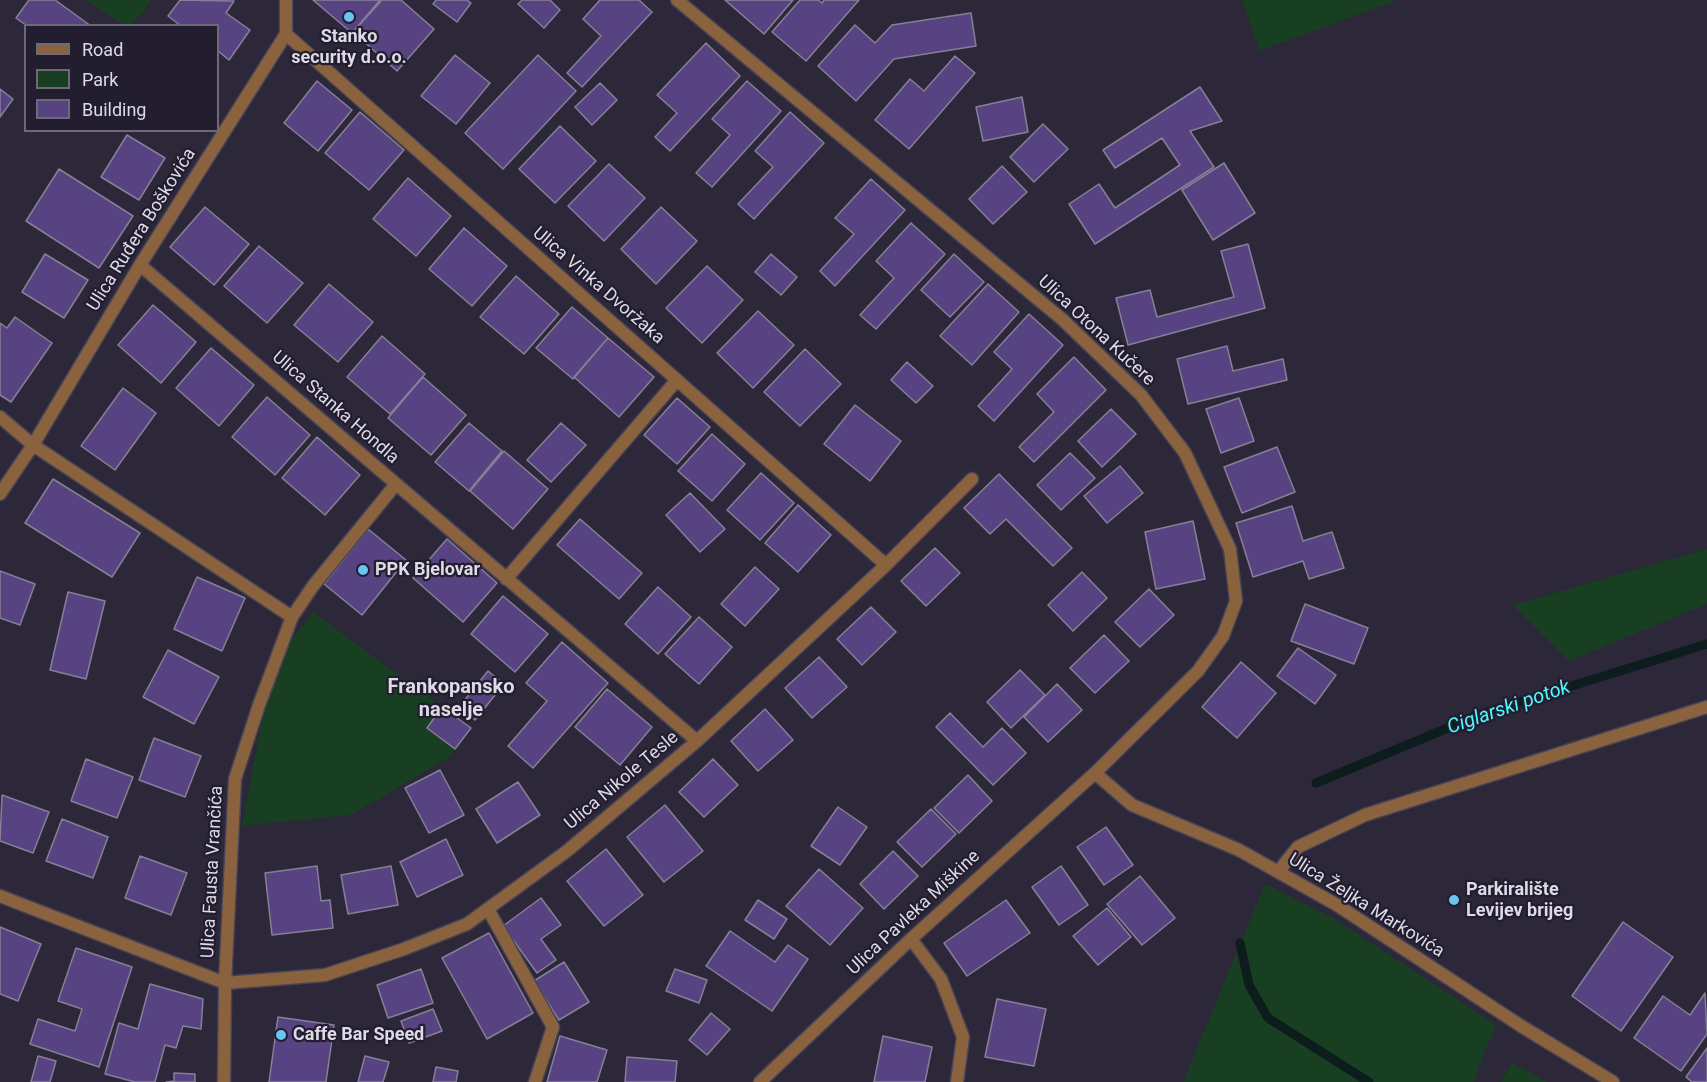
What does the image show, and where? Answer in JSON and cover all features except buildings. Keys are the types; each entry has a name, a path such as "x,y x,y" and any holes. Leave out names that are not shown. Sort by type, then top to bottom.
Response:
{"street":[{"path":"286,0 286,34"},
{"name":"Ulica Otona Kučere","path":"677,0 1063,320 1141,395 1185,453 1230,549 1236,601 1223,636 1198,671 1095,773"},
{"name":"Ulica Ruđera Boškovića","path":"0,494 33,445 140,265 286,34"},
{"name":"Ulica Vinka Dvoržaka","path":"286,34 886,565"},
{"name":"Ulica Stanka Hondla","path":"140,265 697,741"},
{"path":"506,579 677,380"},
{"path":"0,417 33,445 292,617"},
{"name":"Ulica Nikole Tesle","path":"225,983 325,975 425,941 466,924 567,851 697,741 886,565 972,479"},
{"name":"Ulica Fausta Vrančića","path":"224,1082 225,983 235,779 258,705 292,617 313,586 396,484"},
{"path":"1278,872 1298,847 1365,815 1707,707"},
{"name":"Ulica Željka Markovića","path":"1095,773 1132,805 1239,850 1337,905 1521,1026 1613,1082"},
{"name":"Ulica Pavleka Miškine","path":"760,1082 911,939 1095,773"},
{"path":"0,896 225,983"},
{"path":"488,909 553,1027 535,1082"},
{"path":"911,939 941,979 963,1038 957,1082"}],"green space":[{"path":"86,0 152,0 133,24 122,24"},
{"path":"1242,0 1398,0 1259,51"},
{"path":"1707,549 1707,604 1569,661 1513,605"},
{"path":"313,612 442,707 427,728 455,749 448,758 351,815 242,826 264,709 288,644"},
{"path":"1265,884 1333,918 1496,1025 1473,1082 1183,1082"},
{"path":"1512,1063 1548,1082 1501,1082"}],"waterway":[{"name":"Ciglarski potok","path":"1316,783 1481,714 1707,644"},
{"path":"1240,943 1249,985 1268,1018 1369,1082"}],"place":[{"name":"Stanko security d.o.o.","path":"349,17"},
{"name":"PPK Bjelovar","path":"363,570"},
{"name":"Parkiralište Levijev brijeg","path":"1454,900"},
{"name":"Caffe Bar Speed","path":"281,1035"}],"district":[{"name":"Frankopansko naselje","path":"451,700"}]}
